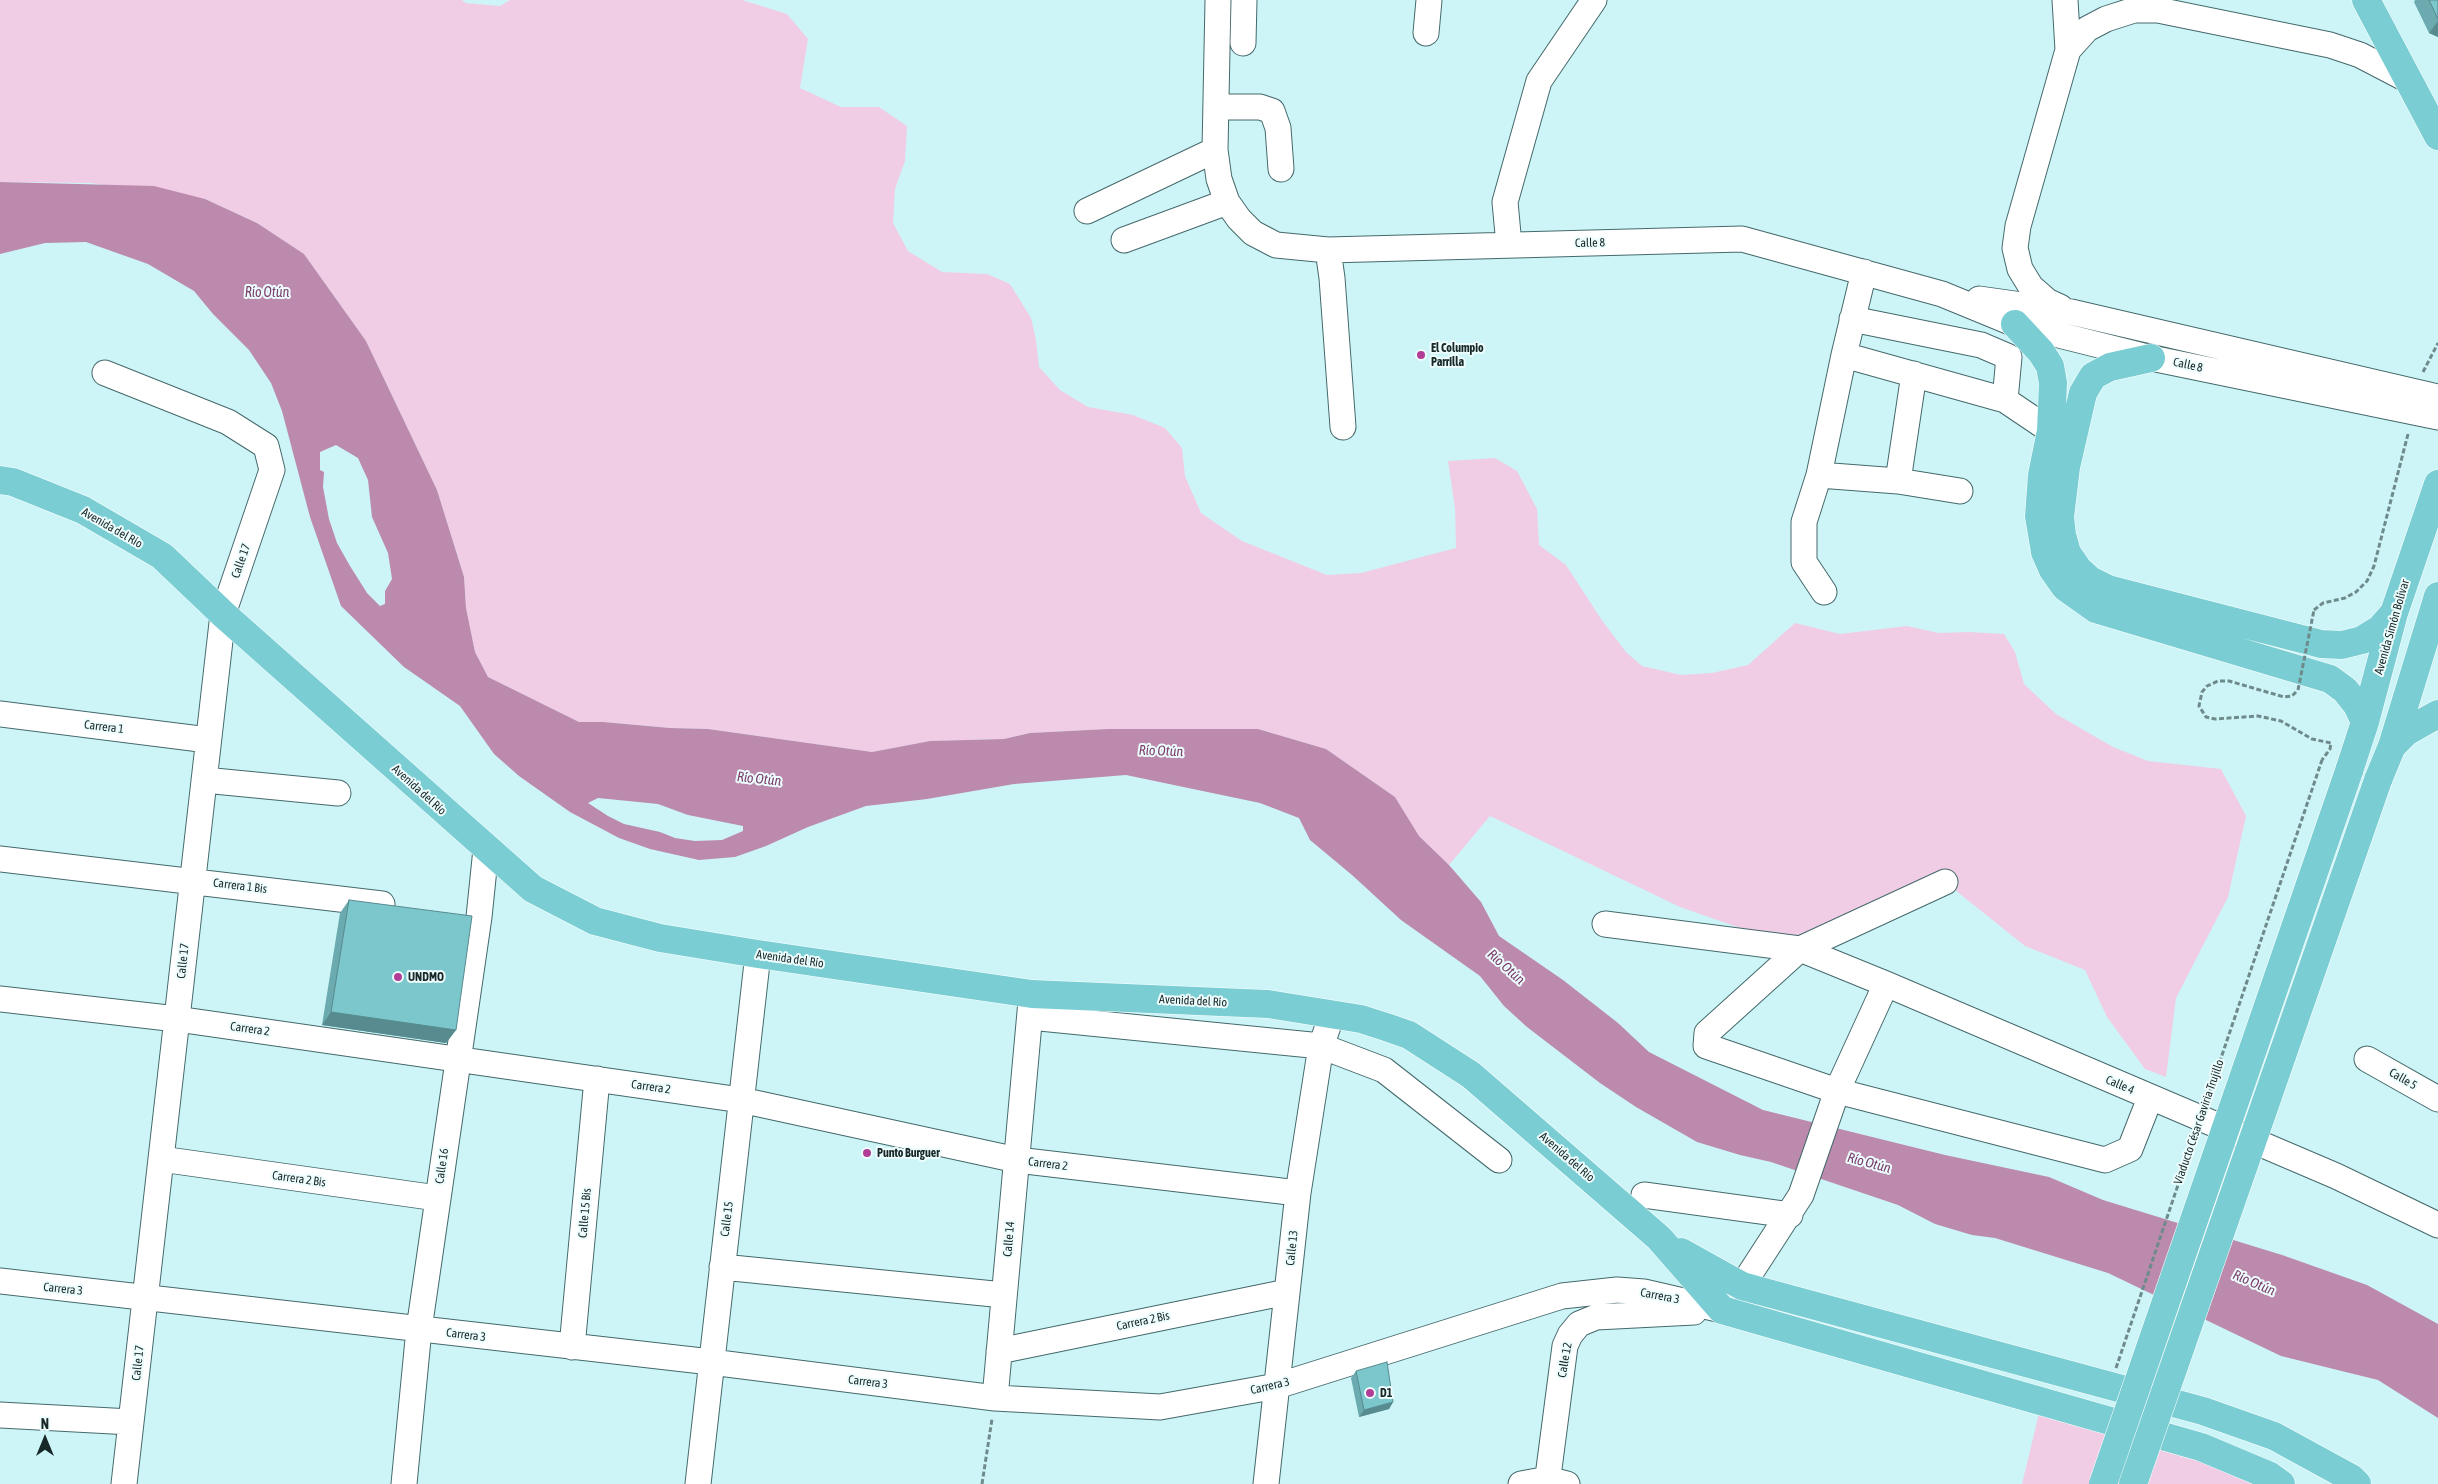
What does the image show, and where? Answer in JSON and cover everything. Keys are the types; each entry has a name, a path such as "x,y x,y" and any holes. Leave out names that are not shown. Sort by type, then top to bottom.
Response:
{"main road":[{"path":"2366,0 2438,136"},
{"path":"2015,324 2042,352 2050,366 2054,403 2051,431 2042,475 2039,516 2045,552 2053,570 2065,587 2096,609 2330,679 2345,690 2357,705 2365,722"},
{"path":"2152,358 2110,367 2093,376 2083,393 2066,467 2060,517 2067,553 2078,569 2090,580 2108,589 2321,644 2342,645 2362,640 2380,629 2394,613"},
{"name":"Avenida del Río","path":"0,480 12,482 83,510 162,556 223,614 533,889 595,921 660,938 758,954 1031,1005 1268,1004 1361,1019 1409,1035 1451,1060 1486,1087 1659,1238"},
{"name":"Avenida Simón Bolívar","path":"2103,1484 2349,771 2365,722 2394,613 2438,484"},
{"path":"2133,1484 2378,780 2392,746 2438,596"},
{"path":"2392,746 2406,732 2438,714"},
{"path":"1659,1238 1742,1286 2203,1411 2274,1436 2351,1478 2357,1484"},
{"path":"1659,1238 1722,1310 2201,1447 2270,1476 2281,1484"}],"street":[{"path":"1124,240 1233,211 1219,179 1215,150 1218,0"},
{"path":"1243,43 1244,0"},
{"path":"1426,33 1429,0"},
{"path":"1509,245 1505,202 1539,82 1594,0"},
{"path":"2065,0 2068,50 2018,226 2015,248 2020,269 2031,287 2047,301 2071,312"},
{"path":"2068,50 2087,29 2106,19 2134,10 2158,10 2330,45 2360,55 2408,80"},
{"path":"1216,107 1260,107 1272,111 1278,128 1281,169"},
{"path":"1087,211 1215,150"},
{"name":"Calle 8","path":"1233,211 1253,233 1276,245 1328,250 1742,239 1942,294 2015,324 2152,358 2427,405"},
{"path":"1328,250 1332,278 1343,427"},
{"path":"1824,592 1804,562 1804,522 1819,475 1844,354 1864,272"},
{"name":"Calle 8","path":"1942,294 2071,312 2427,405"},
{"path":"1852,319 1981,345 2009,357 2005,400"},
{"path":"1844,354 2005,400 2051,431"},
{"name":"Calle 17","path":"105,373 228,422 266,446 272,470 223,614 124,1484"},
{"path":"1898,481 1914,374"},
{"path":"1819,475 1898,481 1960,491"},
{"name":"Carrera 1","path":"0,714 208,740"},
{"path":"204,780 338,793"},
{"name":"Calle 16","path":"404,1484 419,1329 458,1058 469,916 486,849"},
{"name":"Carrera 1 Bis","path":"0,859 193,880 400,907"},
{"path":"1945,882 1800,949 1706,1033 1706,1046 1837,1091 2105,1160 2130,1149 2150,1098"},
{"name":"Calle 4","path":"1605,924 1800,949 2336,1176 2438,1225"},
{"name":"Calle 15","path":"698,1484 758,954"},
{"path":"1742,1286 1796,1205 1837,1091 1886,984"},
{"name":"Carrera 2","path":"0,999 177,1019 741,1100 1017,1160 1298,1193"},
{"path":"1031,1005 1321,1046 1384,1070 1499,1160"},
{"name":"Calle 14","path":"995,1398 1031,1005"},
{"name":"Calle 13","path":"1266,1484 1298,1193 1321,1046 1332,1015"},
{"name":"Calle 5","path":"2367,1059 2438,1099"},
{"name":"Calle 15 Bis","path":"572,1347 597,1079"},
{"name":"Carrera 2 Bis","path":"161,1159 437,1198"},
{"path":"1644,1195 1796,1205"},
{"path":"722,1267 1004,1295"},
{"name":"Carrera 3","path":"0,1281 711,1362 995,1398 1160,1407 1277,1386 1562,1296 1617,1290 1644,1292 1722,1310"},
{"name":"Carrera 2 Bis","path":"999,1351 1287,1292"},
{"name":"Calle 12","path":"1554,1482 1565,1346 1570,1335 1579,1324 1596,1317 1722,1310"},
{"path":"0,1415 131,1422"},
{"path":"1521,1484 1554,1482"}],"path":[{"path":"2427,405 2425,367 2438,343"},
{"name":"Viaducto César Gaviria Trujillo","path":"2115,1371 2322,760 2330,749 2331,743 2312,739 2281,721 2258,716 2214,719 2206,717 2199,706 2202,692 2207,686 2218,682 2229,682 2284,697 2292,696 2298,690 2314,610 2324,603 2345,598 2356,592 2367,580 2374,566 2427,405"},
{"path":"982,1484 995,1398"}],"shaded area":[{"path":"0,0 462,0 466,3 500,6 510,0 742,0 787,14 808,39 800,88 841,107 879,107 907,126 905,161 895,189 893,223 908,251 942,272 987,274 1010,284 1031,318 1039,367 1060,390 1088,407 1133,415 1165,428 1182,448 1185,476 1201,513 1242,541 1327,575 1361,573 1456,548 1455,508 1448,461 1495,458 1517,471 1537,509 1539,545 1566,565 1601,619 1626,652 1642,666 1681,675 1712,673 1748,665 1795,623 1840,634 1907,626 1939,633 2004,634 2015,652 2024,684 2056,714 2113,747 2148,761 2221,769 2246,816 2228,897 2176,998 2166,1077 2145,1069 2107,1017 2085,970 2025,946 1945,882 1800,949 1680,907 1490,816 1449,865 1419,836 1395,797 1326,749 1258,729 1108,729 1030,733 1004,739 930,741 872,752 708,729 579,722 488,677 475,652 466,608 464,577 437,490 366,341 304,254 257,223 205,199 91,183 0,182"},
{"path":"2042,1401 2264,1484 2022,1484"}],"water":[{"name":"Río Otún","path":"0,182 154,186 205,199 257,223 304,254 366,341 437,490 464,577 466,608 475,652 488,677 579,722 708,729 872,752 930,741 1004,739 1030,733 1108,729 1258,729 1326,749 1395,797 1419,836 1449,865 1481,902 1499,936 1563,980 1618,1023 1649,1052 1763,1110 1945,1155 2049,1177 2103,1200 2282,1255 2367,1285 2438,1324 2438,1418 2378,1380 2281,1356 2108,1273 1995,1238 1972,1235 1935,1224 1898,1205 1771,1162 1697,1142 1636,1107 1600,1083 1527,1027 1504,1006 1480,976 1401,920 1310,840 1299,818 1260,803 1126,775 1014,784 927,799 866,806 735,857 699,860 650,849 619,838 570,812 519,776 494,754 460,706 404,667 341,606 310,517 282,411 271,383 249,350 213,314 194,291 148,264 86,242 45,243 0,254","holes":["336,445 358,458 368,480 372,517 388,553 392,579 385,591 385,604 380,606 367,593 350,566 337,543 329,519 323,487 324,472 320,470 320,452","598,798 658,804 688,815 743,826 743,831 722,840 695,841 675,838 660,832 624,824 608,816 588,803"]}],"building":[{"path":"2429,0 2438,0 2438,19"},
{"name":"UNDMO","path":"349,900 472,916 456,1030 331,1012"},
{"name":"D1","path":"1387,1362 1393,1402 1364,1410 1356,1371"}],"place":[{"name":"El Columpio Parrilla","path":"1421,355"},
{"name":"UNDMO","path":"398,977"},
{"name":"Punto Burguer","path":"867,1153"},
{"name":"D1","path":"1370,1393"}]}
